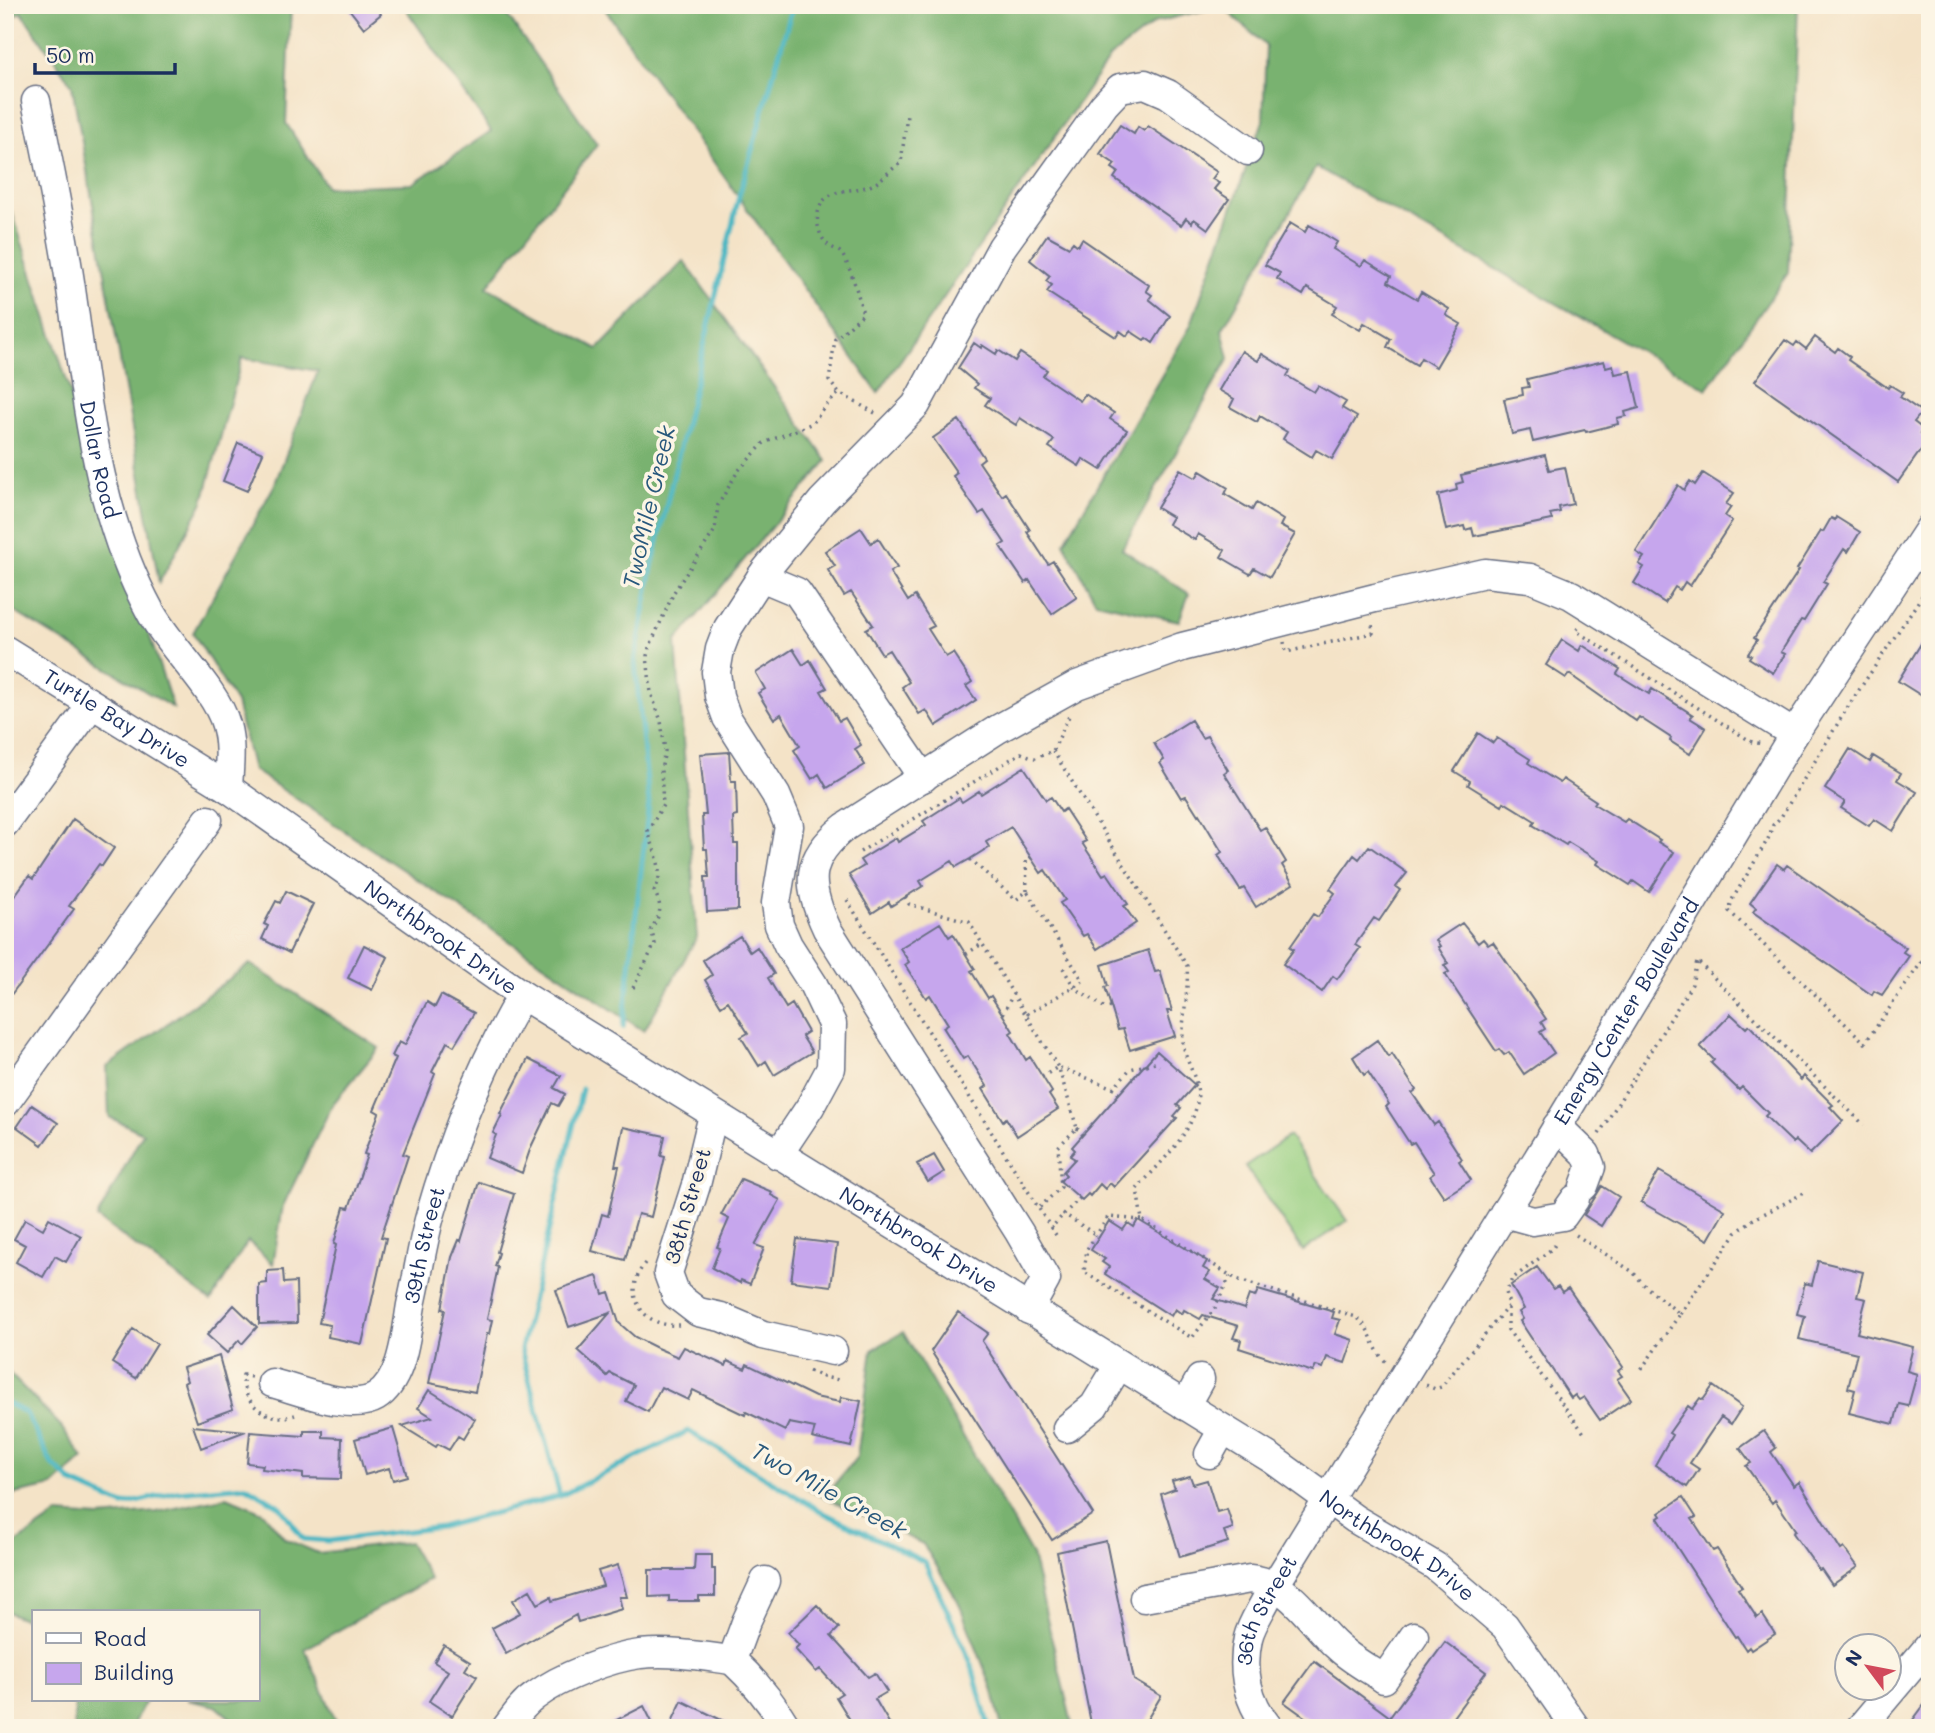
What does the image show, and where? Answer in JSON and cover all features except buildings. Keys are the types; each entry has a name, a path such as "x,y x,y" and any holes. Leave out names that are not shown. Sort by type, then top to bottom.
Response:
{"street":[{"path":"778,1155 810,1107 831,1068 832,1024 813,984 788,945 779,925 776,903 778,880 789,826 770,785 727,718 719,696 716,673 720,649 728,628 761,577 822,501 916,405 1002,247 1104,105 1120,89 1145,84 1168,94 1248,151"},
{"name":"Dollar Road","path":"36,101 63,233 96,459 113,526 149,610 174,649 215,703 226,723 230,746 228,788"},
{"name":"Energy Center Boulevard","path":"1328,1499 1790,741 1844,655 1928,534"},
{"path":"1029,1310 1046,1279 827,929 812,889 814,864 826,842 845,827 1040,704 1077,685 1182,647 1485,573 1530,578 1571,595 1790,741"},
{"path":"761,577 797,592 923,778"},
{"name":"Turtle Bay Drive","path":"5,650 228,788"},
{"path":"9,833 92,704"},
{"name":"Northbrook Drive","path":"228,788 522,995 1272,1459 1355,1519 1435,1566 1505,1626 1576,1728"},
{"path":"5,1103 208,820"},
{"name":"39th Street","path":"272,1383 355,1403 376,1397 391,1379 397,1368 407,1327 429,1218 464,1110 504,1026 522,995"},
{"name":"38th Street","path":"713,1115 696,1185 668,1273 676,1295 698,1312 721,1317 763,1335 833,1351"},
{"path":"1504,1213 1533,1221 1563,1216 1580,1193 1591,1167 1586,1153 1557,1126"},
{"path":"1067,1428 1094,1406 1119,1365"},
{"path":"1185,1406 1200,1379"},
{"path":"1209,1454 1223,1429"},
{"name":"36th Street","path":"1269,1728 1250,1699 1244,1678 1248,1637 1274,1585 1328,1499"},
{"path":"1144,1598 1250,1579 1263,1580 1289,1594 1339,1648 1384,1679 1414,1636"},
{"path":"732,1660 765,1581"},
{"path":"1860,1728 1930,1645"},
{"path":"506,1728 518,1711 534,1696 563,1680 640,1654 685,1653 732,1660 754,1680 788,1728"}],"path":[{"path":"875,413 839,393 829,381 835,339 844,328 863,314 841,254 827,244 818,231 818,212 826,198 880,181 885,173 901,163 907,115"},
{"path":"1930,584 1849,705 1781,817 1773,825 1768,839 1732,900 1729,911 1865,1043 1930,950"},
{"path":"1282,636 1286,652 1373,633 1371,615"},
{"path":"1580,625 1576,632 1752,742 1790,741"},
{"path":"860,852 1021,753 1035,758 1053,751 1070,715"},
{"path":"1053,751 1187,967 1183,1045 1197,1086 1198,1107 1189,1127 1136,1189 1142,1220"},
{"path":"5,853 9,833"},
{"path":"1026,1015 1083,981 1027,891 1027,860 1031,857"},
{"path":"970,859 1016,900 1027,891"},
{"path":"905,897 909,904 969,922 1058,1067 1077,1128 1083,1135"},
{"path":"847,900 1056,1235"},
{"path":"965,954 982,943"},
{"path":"1586,1153 1692,984 1697,961 1864,1125"},
{"path":"1063,968 1073,986 1105,1008 1111,1007"},
{"path":"1003,1014 1013,994"},
{"path":"1113,1088 1130,1069 1155,1063 1158,1066"},
{"path":"1042,1077 1058,1067"},
{"path":"1058,1067 1113,1088 1119,1094"},
{"path":"1040,1208 1061,1187 1058,1147 1077,1128"},
{"path":"1640,1371 1736,1233 1752,1220 1806,1192"},
{"path":"1051,1228 1080,1198"},
{"path":"1064,1214 1096,1235"},
{"path":"1231,1276 1215,1308 1192,1338 1084,1272 1087,1249 1108,1217 1142,1220 1231,1276 1356,1317 1364,1322 1378,1355 1432,1388 1441,1387 1507,1306"},
{"path":"1565,1228 1633,1272 1646,1287 1679,1314"},
{"path":"1559,1238 1553,1248 1512,1279 1506,1292 1508,1330 1584,1433"}],"green space":[{"path":"5,5 291,5 286,123 327,187 412,184 491,131 403,5 500,5 597,144 487,287 598,349 684,261 827,461 676,641 697,937 644,1031 253,770 236,703 193,633 274,486 318,371 242,358 203,502 159,583 72,85 21,12 5,23"},
{"path":"602,5 1798,5 1788,273 1707,389 1316,167 1222,330 1229,358 1122,549 1189,594 1179,621 1096,602 1064,543 1190,327 1263,121 1266,46 1222,6 1156,22 1110,57 878,393"},
{"path":"12,212 173,708 5,606 5,214"},
{"path":"250,964 379,1048 332,1105 283,1206 273,1264 248,1241 211,1301 97,1218 143,1133 109,1117 107,1067"},
{"path":"1289,1136 1347,1221 1303,1251 1245,1166"},
{"path":"903,1332 1032,1555 1073,1728 1002,1728 992,1688 958,1601 923,1544 809,1490 833,1486 857,1457 872,1350"},
{"path":"5,1369 59,1424 83,1458 53,1486 5,1496"},
{"path":"227,1497 263,1512 285,1539 318,1553 409,1542 430,1579 305,1649 339,1728 242,1728 216,1706 197,1702 259,1702 259,1610 32,1610 32,1623 5,1611 5,1551 58,1514 100,1517 157,1512"},
{"path":"75,1702 145,1702 131,1728 72,1728"}],"waterway":[{"name":"TwoMile Creek","path":"623,1027 649,803 635,662 652,567 739,196 793,5"},
{"name":"Two Mile Creek","path":"582,1089 521,1349 560,1496 688,1431 824,1513 925,1562 971,1663 989,1728"},
{"name":"Two Mile Creek","path":"5,1402 26,1413 52,1464 73,1483 123,1505 177,1492 246,1486 281,1507 303,1539 329,1541 441,1527 560,1496"}]}
